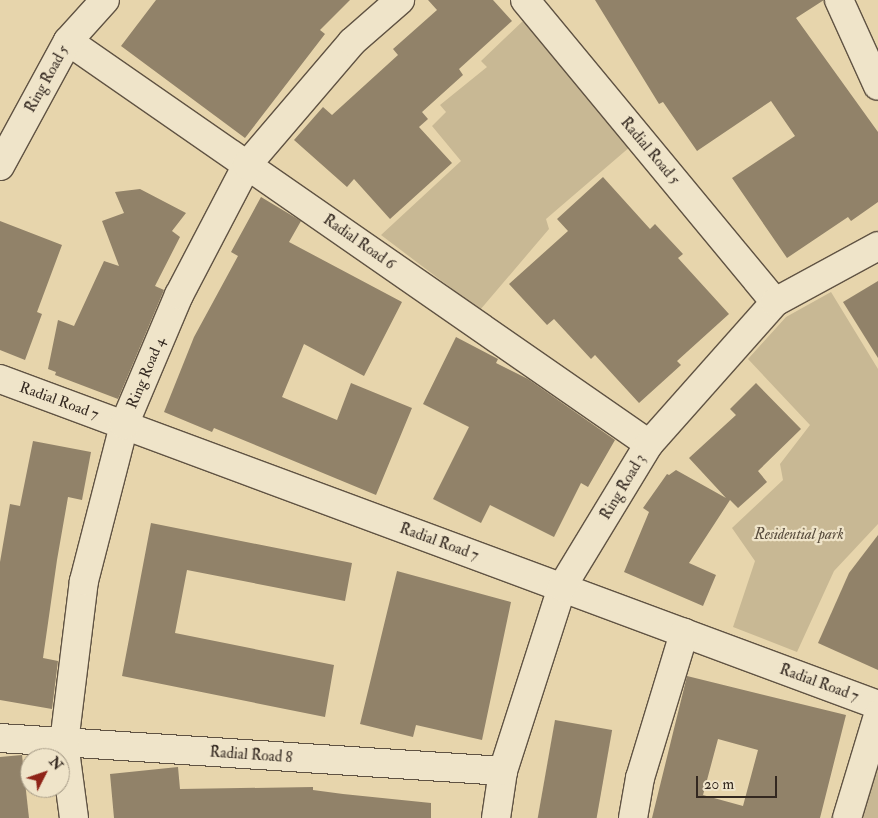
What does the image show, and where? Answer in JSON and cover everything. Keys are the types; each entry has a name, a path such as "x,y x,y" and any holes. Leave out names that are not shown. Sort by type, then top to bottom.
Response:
{"street":[{"name":"Ring Road 5","path":"0,166 68,41 105,0"},
{"name":"Ring Road 4","path":"74,818 64,742 84,581 124,425 179,295 247,165 352,42 400,0"},
{"name":"Radial Road 5","path":"524,0 775,302"},
{"path":"839,0 878,86"},
{"name":"Radial Road 6","path":"68,41 649,444"},
{"name":"Ring Road 3","path":"496,818 503,771 562,587 649,444 775,302 878,246"},
{"name":"Radial Road 7","path":"0,379 878,705"},
{"path":"633,818 640,778 684,633"},
{"path":"847,818 878,715"},
{"name":"Radial Road 8","path":"0,738 503,771"}],"green space":[{"path":"525,19 631,146 546,219 549,229 480,310 381,235 461,161 432,126 446,112 440,105 487,67 481,61"},
{"name":"Residential park","path":"831,292 878,369 878,524 834,571 797,652 733,627 755,561 732,528 783,480 780,464 810,425 748,359 786,317"},
{"path":"878,757 878,818 858,818"}],"building":[{"path":"156,0 350,0 320,30 325,34 245,138 121,46"},
{"path":"428,0 493,0 512,21 459,69 463,75 422,112 428,119 419,127 452,163 390,219 354,179 347,187 294,140 323,107 332,115 398,55 393,49 437,10"},
{"path":"595,0 824,0 796,18 878,132 878,202 851,221 848,217 787,258 732,178 795,136 771,101 697,151 663,102 659,104"},
{"path":"603,177 650,229 655,224 683,254 678,258 729,314 677,361 681,365 639,403 595,355 591,359 554,319 547,325 509,284 568,231 557,219"},
{"path":"140,189 186,213 172,231 180,237 155,286 164,290 118,399 55,375 56,372 48,369 58,320 74,326 104,261 119,266 102,221 124,213 115,192"},
{"path":"261,197 301,221 289,242 402,302 364,376 304,344 282,397 337,420 351,383 412,408 376,495 214,428 212,432 164,412 194,337 238,256 231,252"},
{"path":"0,221 62,245 37,312 42,314 25,360 0,350"},
{"path":"878,281 878,358 843,302"},
{"path":"456,337 498,359 496,363 528,379 615,440 588,487 581,483 554,537 490,505 481,523 433,499 469,427 423,404"},
{"path":"756,383 801,429 758,471 767,482 738,508 730,500 689,563 716,575 703,606 624,572 649,512 643,508 667,474 669,475 676,470 726,498 689,458 736,415 730,409"},
{"path":"33,441 91,452 82,500 68,497 57,560 43,658 58,661 52,709 0,700 0,562 10,504 20,506"},
{"path":"151,523 352,563 345,601 187,570 175,633 334,665 325,717 122,676"},
{"path":"878,535 878,670 818,643 849,573"},
{"path":"397,571 511,602 482,740 416,725 413,737 360,724"},
{"path":"687,676 846,715 820,818 652,818","holes":["718,739 758,750 743,806 703,795"]},
{"path":"555,720 612,730 597,818 538,818"},
{"path":"20,755 20,798 27,798 29,818 0,818 0,757"},
{"path":"178,767 180,789 313,787 313,790 431,803 431,818 114,818 110,774"}]}
